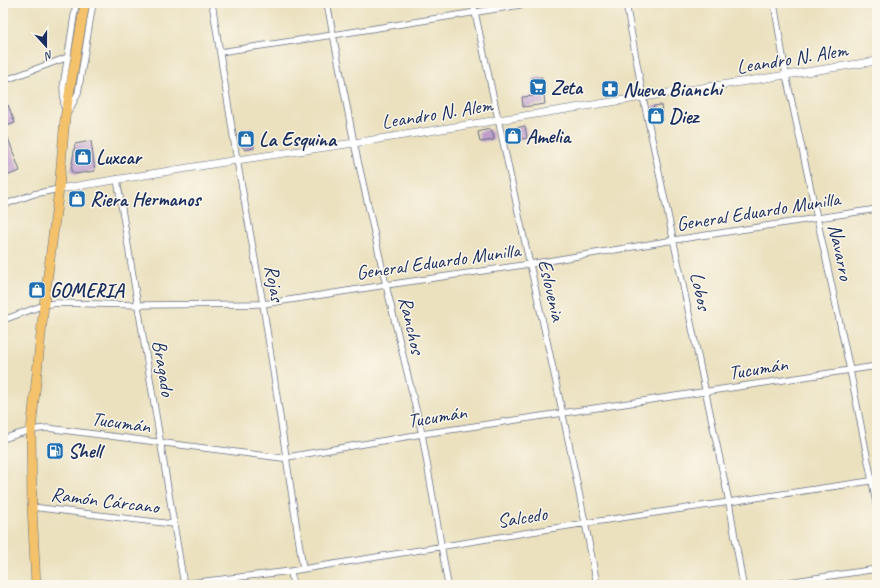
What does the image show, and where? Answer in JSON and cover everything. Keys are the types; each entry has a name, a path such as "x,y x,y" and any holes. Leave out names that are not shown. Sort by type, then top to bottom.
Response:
{"main road":[{"path":"36,585 32,507 31,431 44,305 59,189 65,118 85,3"}],"street":[{"path":"65,118 63,87 76,3"},
{"path":"65,118 78,93 93,3"},
{"name":"Rojas","path":"212,3 237,160 263,304 303,569"},
{"name":"Ranchos","path":"327,3 354,143 422,434 448,585"},
{"name":"Eslovenia","path":"474,3 498,120 563,413 586,523 597,585"},
{"path":"220,52 533,3"},
{"name":"Lobos","path":"626,3 643,97 730,502 743,585"},
{"name":"Navarro","path":"774,3 786,75 875,480 877,508"},
{"path":"3,81 68,57"},
{"name":"Leandro N. Alem","path":"3,205 34,194 117,179 877,62"},
{"name":"Bragado","path":"117,179 184,584"},
{"name":"General Eduardo Munilla","path":"3,320 44,305 56,303 138,305 263,304 530,264 877,209"},
{"name":"Tucumán","path":"3,439 47,428 275,457 286,457 422,434 877,366"},
{"name":"Salcedo","path":"173,585 291,571 586,523 875,480"},
{"name":"Ramón Cárcano","path":"32,507 174,524"},
{"path":"768,585 877,569"},
{"path":"291,571 293,585"}],"building":[{"name":"Zeta","path":"542,77 545,104 523,107 522,97 534,96 532,78"},
{"name":"Nueva Bianchi","path":"613,82 615,94 607,95 605,83"},
{"path":"8,105 15,123 4,127 20,171 3,177 3,106"},
{"name":"Diez","path":"661,105 663,120 650,122 649,112 654,106"},
{"path":"525,126 527,138 509,141 507,132 510,129"},
{"path":"489,129 493,134 494,140 480,142 478,132"},
{"name":"La Esquina","path":"251,131 254,148 245,150 241,145 239,133"},
{"name":"Luxcar","path":"91,141 95,171 75,174 71,171 75,144"},
{"name":"Riera Hermanos","path":"83,193 83,202 72,201 72,196"}],"place":[{"name":"Zeta","path":"538,87"},
{"name":"Nueva Bianchi","path":"610,89"},
{"name":"Diez","path":"656,116"},
{"name":"Amelia","path":"513,136"},
{"name":"La Esquina","path":"246,139"},
{"name":"Luxcar","path":"83,157"},
{"name":"Riera Hermanos","path":"77,199"},
{"name":"GOMERIA","path":"37,290"},
{"name":"Shell","path":"55,451"}]}
